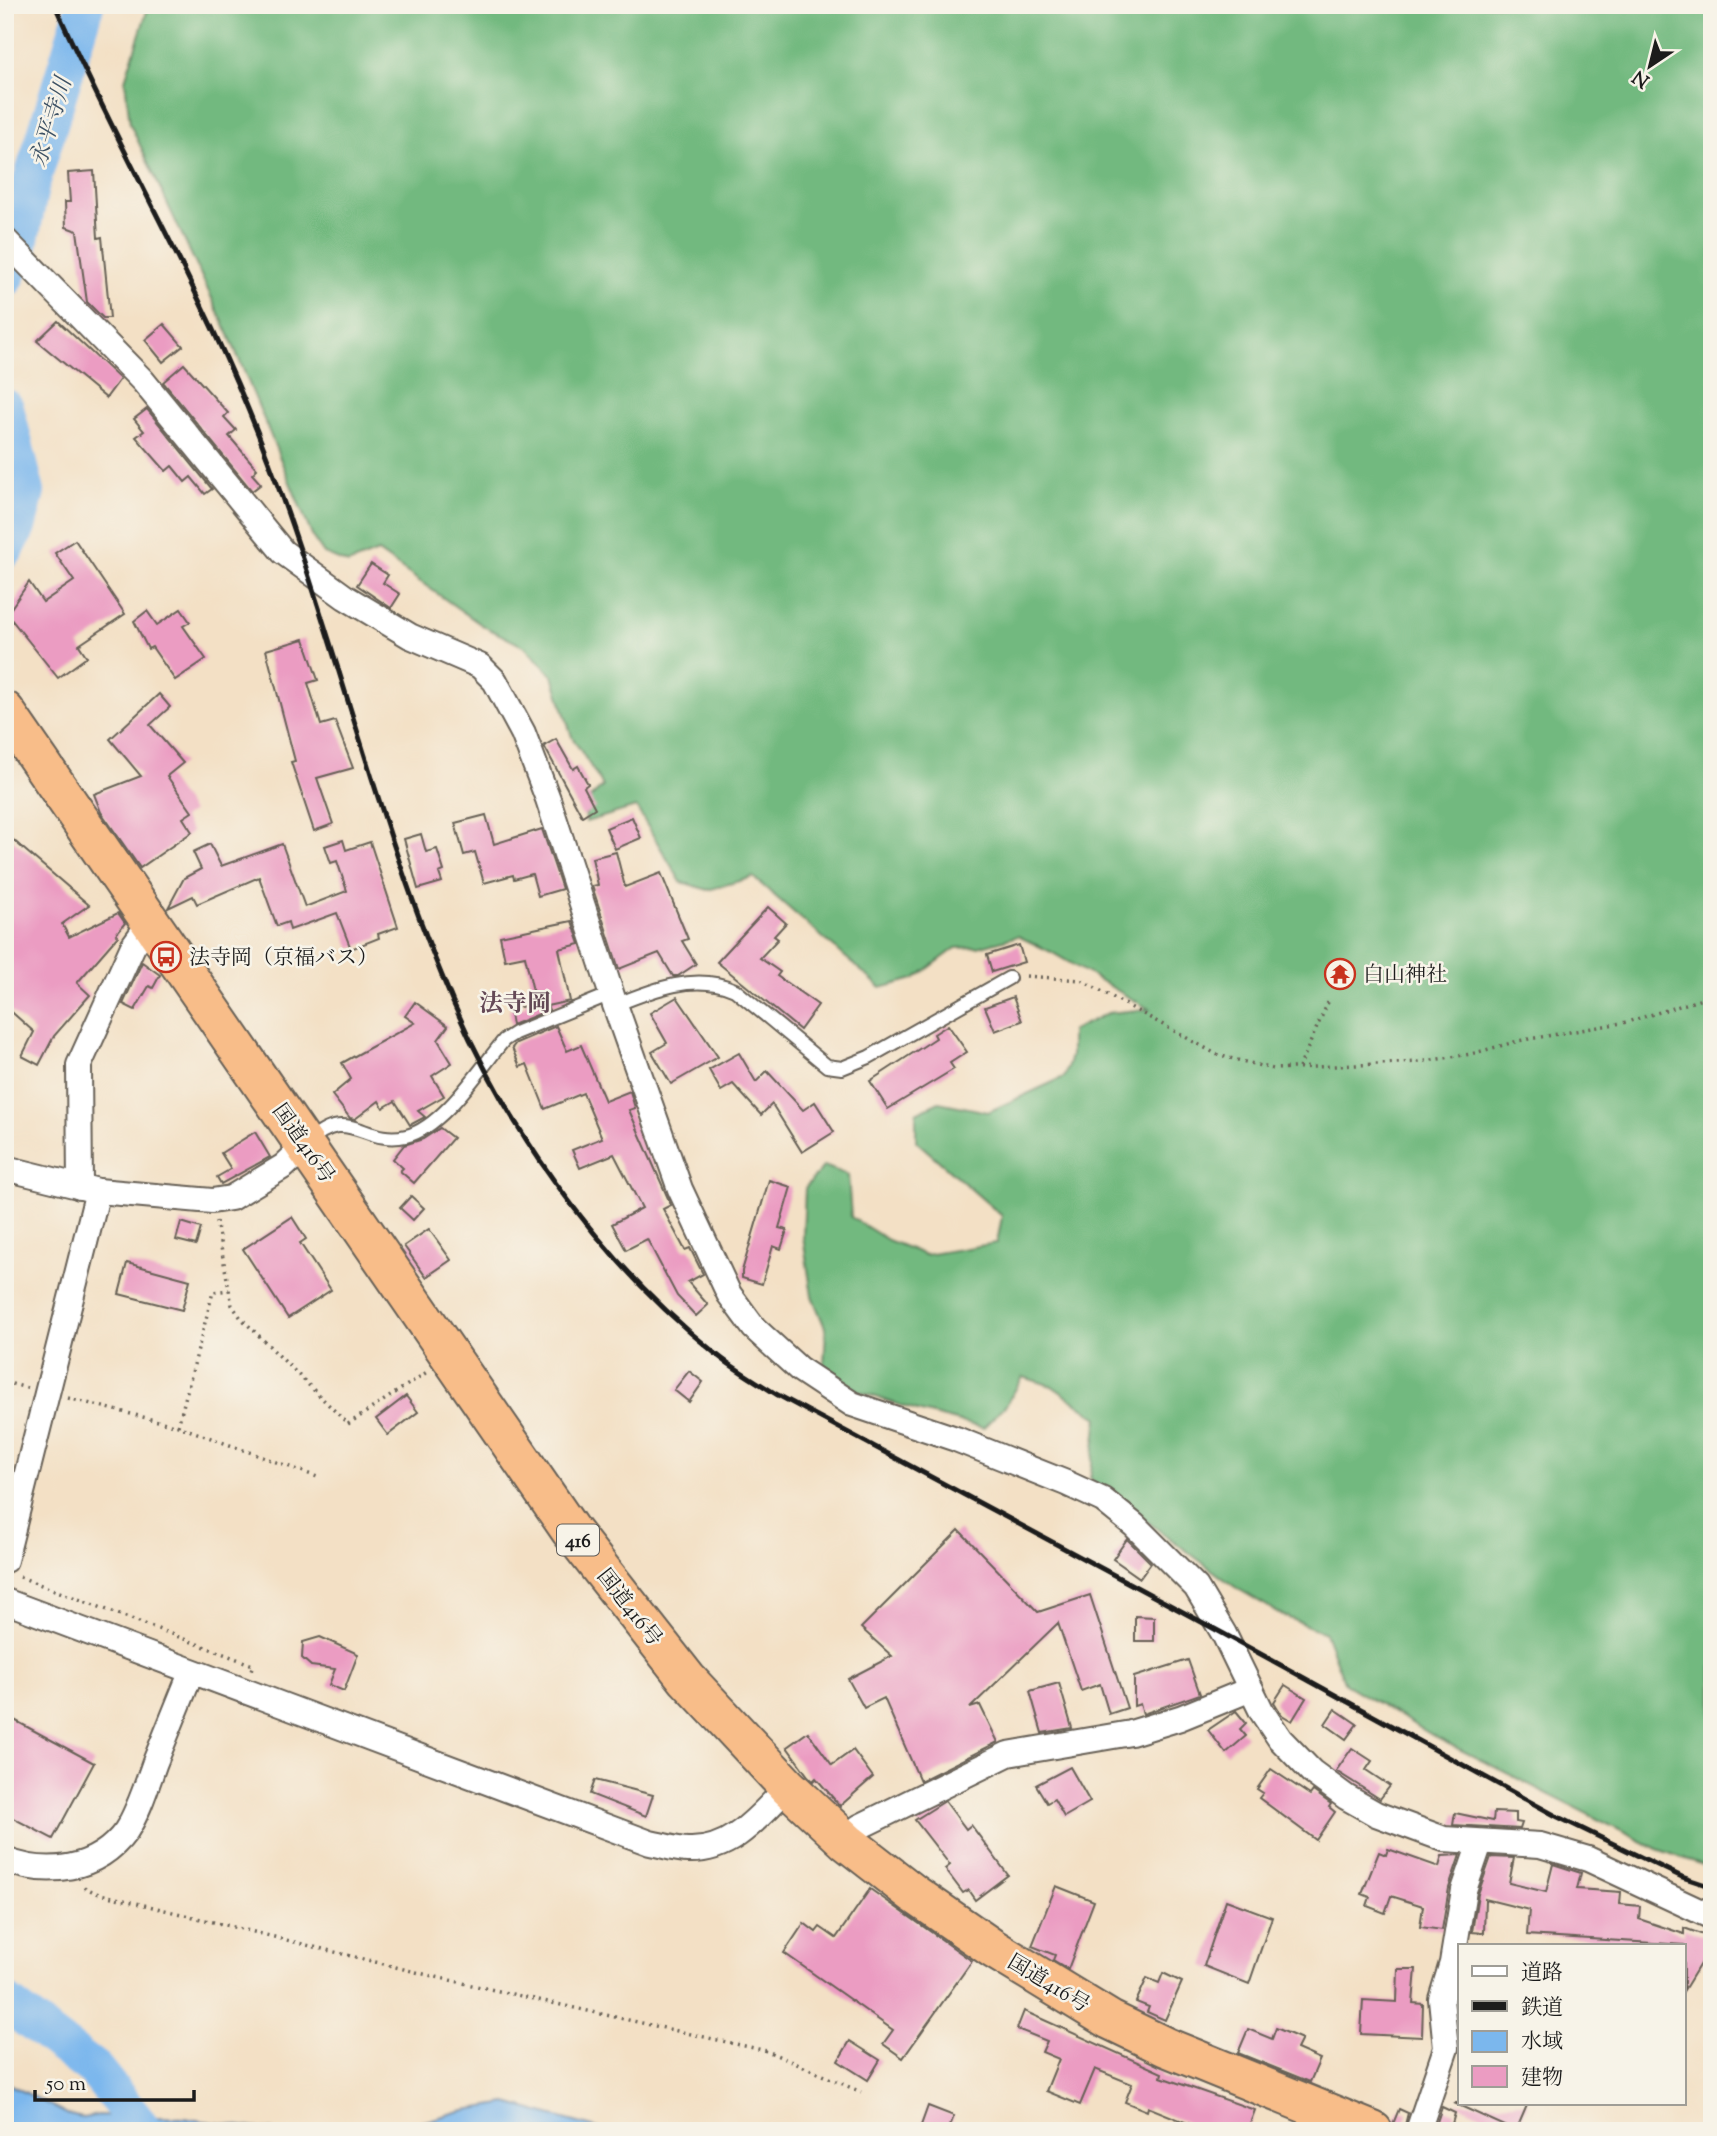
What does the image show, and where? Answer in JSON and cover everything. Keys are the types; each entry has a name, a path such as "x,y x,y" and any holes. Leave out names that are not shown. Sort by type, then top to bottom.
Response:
{"highway":[{"name":"国道416号","path":"5,711 570,1530 687,1679 788,1787 848,1842 992,1948 1110,2020 1166,2047 1373,2131"}],"street":[{"path":"5,240 143,381 283,552 345,597 410,636 480,666 495,681 523,733 548,799 613,1000 680,1189 729,1294 754,1328 799,1369 852,1404 956,1439 1103,1500 1134,1525 1196,1587 1280,1739 1312,1772 1346,1797 1376,1814 1417,1831 1480,1843 1540,1845 1588,1859 1712,1916"},
{"path":"12,1568 89,1189 79,1065 133,946 151,921"},
{"path":"5,1168 89,1189 212,1201 231,1198 284,1166 306,1145"},
{"path":"5,1601 650,1843 689,1850 717,1845 746,1830 788,1787"},
{"path":"5,1860 48,1870 67,1868 82,1864 108,1848 126,1831 191,1673"},
{"path":"848,1842 859,1828 1008,1754 1130,1733 1180,1718 1251,1689"},
{"path":"1418,2131 1446,2048 1441,1999 1452,1963 1464,1890 1480,1843"}],"lane":[{"path":"306,1145 320,1130 335,1124 354,1126 383,1136 404,1137 427,1127 515,1033 613,1000 653,990 702,981 718,982 735,990 827,1066 842,1068 869,1057 1009,978"}],"path":[{"path":"1009,978 1036,974 1081,981 1218,1055 1273,1069 1419,1062 1471,1054 1518,1041 1627,1022 1712,996"},
{"path":"1299,1068 1329,1000"},
{"path":"212,1201 232,1305 241,1318 348,1423 452,1356"},
{"path":"178,1426 214,1292 229,1290"},
{"path":"49,1394 178,1426 320,1478"},
{"path":"12,1568 253,1665 244,1692"},
{"path":"67,1868 79,1884 96,1893 436,1977 767,2051 861,2092"}],"green space":[{"path":"149,5 1712,5 1712,1868 1657,1849 1439,1739 1345,1684 1325,1633 1284,1616 1235,1587 1090,1479 1098,1418 1052,1386 1023,1377 1006,1405 983,1428 917,1411 858,1391 824,1365 826,1330 812,1296 803,1237 805,1188 824,1166 848,1175 851,1217 888,1240 925,1255 997,1243 1002,1216 916,1141 916,1113 939,1102 988,1112 1064,1077 1071,1056 1071,1031 1108,1013 1149,1009 1018,936 978,947 956,948 914,979 881,988 753,877 708,890 681,882 636,807 586,822 585,803 603,786 572,737 553,676 525,647 483,626 378,552 348,564 324,554 313,538 229,335 130,124 125,80"}],"water":[{"path":"5,2082 69,2115 83,2118 98,2115 183,2118 274,2131 5,2131"},
{"path":"507,2103 607,2131 392,2131 460,2111"}],"building":[{"path":"94,171 98,238 102,237 110,318 103,318 87,302 77,231 66,227 65,202 70,202 68,173"},
{"path":"58,321 120,379 106,398 37,341"},
{"path":"164,324 183,346 163,362 145,340"},
{"path":"184,364 228,413 224,417 236,430 229,436 257,469 252,474 261,484 252,491 163,382"},
{"path":"147,409 212,489 205,494 191,477 185,482 172,466 166,471 136,437 144,431 134,419"},
{"path":"75,540 125,614 79,645 87,657 58,678 7,614 29,582 43,602 74,581 55,553"},
{"path":"371,564 388,575 383,583 400,594 391,608 357,585"},
{"path":"181,609 190,622 183,626 206,659 175,680 152,647 148,649 134,621 147,611 157,625"},
{"path":"304,639 318,680 308,683 321,725 335,721 353,768 317,778 333,824 314,831 291,762 295,761 266,650"},
{"path":"159,694 170,707 150,725 183,763 167,776 192,812 183,818 192,832 140,868 101,812 94,794 141,776 110,739"},
{"path":"556,739 573,769 578,766 588,784 584,787 595,808 582,816 544,746"},
{"path":"486,815 494,844 542,829 562,889 538,896 532,874 514,879 513,875 484,883 475,852 464,855 455,823"},
{"path":"632,817 641,838 615,849 606,828"},
{"path":"5,833 89,905 62,924 69,937 118,913 125,923 116,934 118,936 77,983 90,995 54,1036 39,1065 22,1056 34,1032 5,1006"},
{"path":"421,834 426,852 437,849 444,871 439,873 442,882 418,889 404,839"},
{"path":"343,840 346,850 370,842 398,927 378,934 379,938 351,949 337,913 290,930 288,922 277,926 259,877 197,904 193,896 168,908 184,878 201,869 193,852 210,844 221,866 282,844 305,907 347,891 337,861 331,863 325,846"},
{"path":"616,852 625,887 661,873 688,939 682,941 696,964 678,976 673,976 659,953 619,969 592,886 598,885 592,858"},
{"path":"768,907 786,923 774,936 778,939 760,958 780,972 777,976 818,1005 800,1030 717,962"},
{"path":"572,921 580,944 559,949 570,1001 547,1006 549,1010 512,1025 509,1009 526,1006 525,1002 535,1000 525,956 505,960 500,936"},
{"path":"1019,945 1024,962 992,972 987,955"},
{"path":"142,962 160,975 153,988 149,986 135,1010 123,1004"},
{"path":"677,997 718,1057 671,1084 652,1052 667,1043 650,1013"},
{"path":"1013,997 1022,1021 995,1031 985,1007"},
{"path":"415,1002 448,1026 438,1040 452,1063 432,1076 444,1096 418,1111 425,1117 410,1125 395,1101 383,1108 379,1101 355,1119 350,1118 332,1095 351,1079 342,1063 415,1023 405,1016"},
{"path":"948,1025 967,1052 950,1063 954,1069 888,1109 870,1081 936,1038 934,1034"},
{"path":"556,1026 567,1051 581,1045 605,1101 630,1091 635,1108 629,1110 671,1205 663,1209 685,1250 690,1248 703,1274 688,1282 708,1305 696,1316 677,1296 647,1239 626,1250 612,1224 642,1208 614,1154 580,1168 572,1150 602,1138 583,1093 545,1109 527,1064 520,1067 512,1048 516,1043"},
{"path":"739,1053 756,1082 767,1071 803,1110 815,1102 834,1132 802,1152 772,1104 761,1115 733,1084 721,1091 709,1070"},
{"path":"440,1128 453,1138 414,1183 400,1171 403,1168 393,1159 404,1145 423,1139"},
{"path":"255,1132 270,1157 221,1184 217,1177 231,1169 221,1153"},
{"path":"769,1180 791,1187 779,1228 787,1230 781,1249 773,1246 762,1284 742,1278 742,1271"},
{"path":"411,1196 424,1208 413,1220 400,1208"},
{"path":"292,1217 306,1239 300,1243 331,1290 288,1318 243,1249"},
{"path":"181,1222 201,1228 196,1245 176,1240"},
{"path":"429,1229 451,1260 426,1277 404,1246"},
{"path":"127,1263 190,1280 182,1310 119,1294"},
{"path":"689,1371 703,1382 689,1402 674,1390"},
{"path":"406,1396 418,1412 388,1435 376,1419"},
{"path":"959,1530 1038,1612 1090,1595 1127,1708 1109,1714 1100,1684 1081,1691 1058,1623 970,1708 980,1705 998,1742 920,1781 884,1698 864,1708 848,1679 892,1656 861,1628"},
{"path":"1127,1539 1151,1563 1140,1578 1113,1559"},
{"path":"1135,1616 1154,1617 1154,1641 1135,1641"},
{"path":"320,1637 358,1654 344,1691 329,1685 335,1669 311,1666 302,1658 303,1642"},
{"path":"1188,1660 1200,1694 1143,1714 1140,1704 1134,1706 1134,1677"},
{"path":"1059,1683 1072,1728 1042,1733 1030,1691"},
{"path":"1285,1685 1306,1698 1292,1721 1282,1715 1274,1702"},
{"path":"1335,1709 1357,1724 1346,1739 1325,1724"},
{"path":"1236,1711 1246,1723 1240,1729 1246,1736 1226,1753 1208,1730"},
{"path":"5,1715 94,1763 53,1839 5,1814"},
{"path":"808,1732 832,1765 853,1750 873,1777 840,1806 816,1778 813,1781 808,1776 787,1747"},
{"path":"1352,1748 1372,1761 1366,1770 1390,1786 1380,1799 1336,1771"},
{"path":"1070,1767 1090,1802 1064,1817 1054,1799 1047,1803 1036,1785"},
{"path":"1271,1769 1310,1795 1313,1791 1331,1804 1329,1807 1335,1812 1316,1840 1259,1798 1263,1793 1257,1789"},
{"path":"595,1780 653,1795 646,1816 590,1794"},
{"path":"945,1801 966,1829 971,1825 1008,1875 975,1900 968,1890 963,1893 945,1869 950,1865 915,1820"},
{"path":"1494,1812 1516,1813 1516,1822 1522,1823 1520,1829 1453,1825 1455,1813 1493,1821"},
{"path":"1388,1849 1439,1867 1442,1856 1460,1855 1449,1888 1442,1930 1420,1927 1423,1906 1391,1896 1385,1913 1367,1906 1370,1897 1362,1894 1379,1852 1386,1855"},
{"path":"1491,1857 1514,1858 1509,1883 1546,1892 1553,1864 1581,1873 1577,1889 1621,1892 1620,1904 1640,1906 1639,1919 1684,1934 1684,1928 1712,1938 1712,1965 1703,1959 1686,1987 1686,1944 1527,1935 1529,1910 1485,1899 1484,1933 1472,1932 1478,1894"},
{"path":"1056,1886 1094,1901 1068,1969 1053,1960 1055,1955 1032,1946"},
{"path":"870,1889 972,1961 903,2058 883,2044 893,2030 784,1953 804,1923 816,1932 820,1927 836,1938"},
{"path":"1226,1900 1272,1917 1249,1984 1204,1966"},
{"path":"1398,1969 1416,1969 1413,2003 1423,2004 1422,2037 1361,2034 1363,2000 1397,2002"},
{"path":"1163,1973 1182,1982 1165,2020 1147,2012 1149,2007 1136,2002 1147,1978 1159,1983"},
{"path":"1024,2011 1162,2073 1161,2077 1255,2110 1247,2131 1207,2131 1148,2107 1147,2111 1125,2102 1132,2084 1095,2069 1080,2105 1046,2091 1059,2059 1042,2052 1047,2041 1017,2029"},
{"path":"1276,2028 1302,2039 1297,2049 1320,2059 1310,2082 1238,2053 1248,2029 1272,2039"},
{"path":"850,2041 880,2060 868,2080 838,2061"},
{"path":"1454,2103 1528,2104 1516,2131"},
{"path":"928,2106 954,2116 948,2131 919,2131"},
{"path":"1442,2107 1455,2113 1450,2131 1434,2131"},
{"path":"1399,2109 1408,2113 1404,2129 1393,2124"}],"waterway":[{"name":"永平寺川","path":"5,279 18,250 30,187 85,5"},
{"name":"永平寺川","path":"5,408 26,492 17,527 5,550"},
{"name":"永平寺川","path":"5,2002 95,2070 144,2131"}],"railway":[{"path":"55,5 102,107 202,307 248,409 300,550 390,835 415,906 465,1030 522,1133 591,1230 672,1316 716,1354 776,1394 1558,1817 1682,1877 1712,1887"}],"place":[{"name":"法寺岡（京福バス）","path":"166,957"},
{"name":"白山神社","path":"1340,974"}],"district":[{"name":"法寺岡","path":"515,1003"}]}
